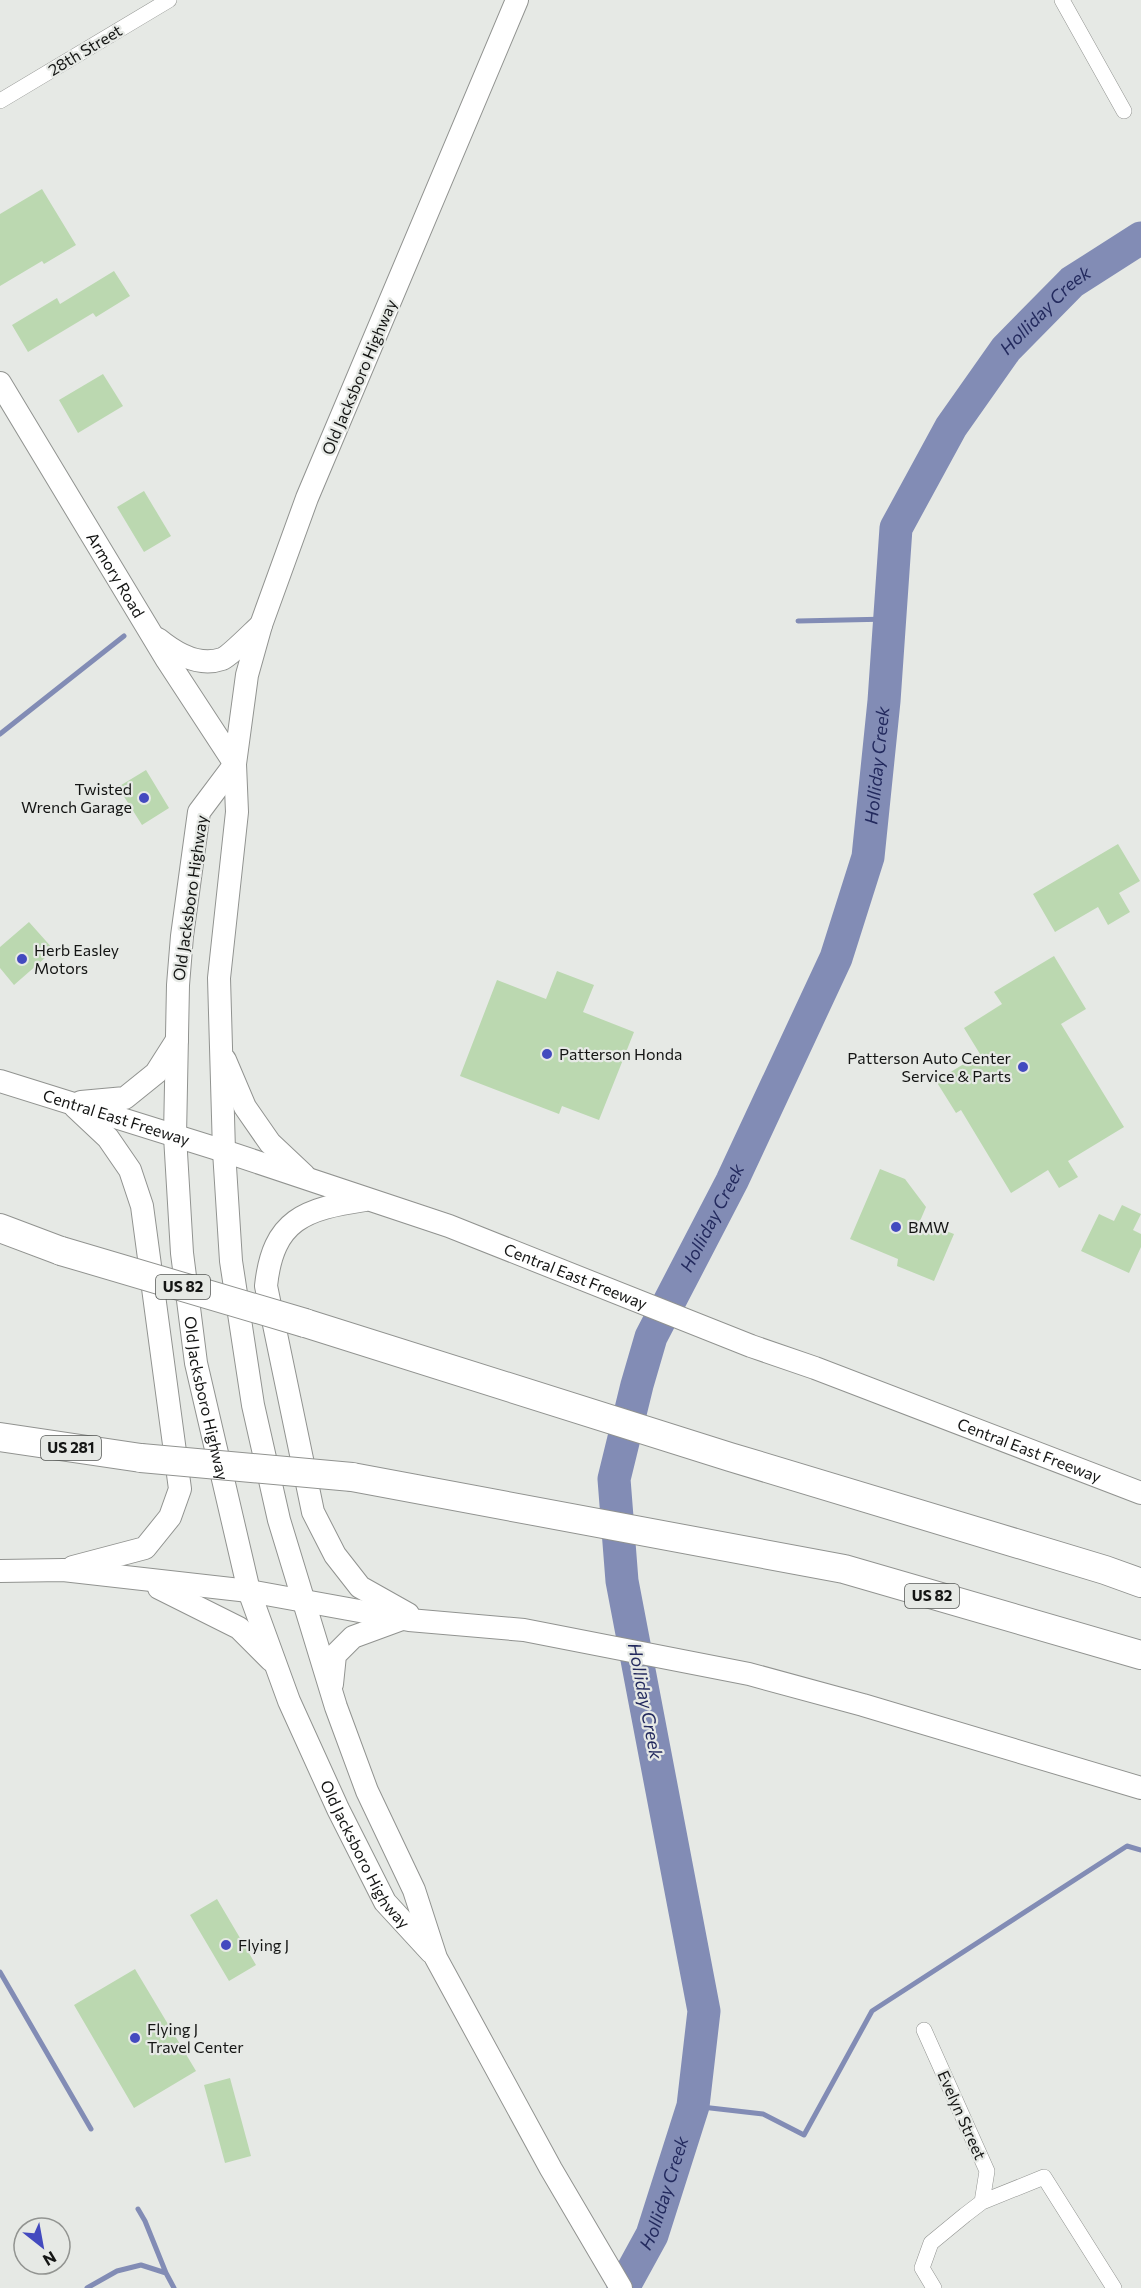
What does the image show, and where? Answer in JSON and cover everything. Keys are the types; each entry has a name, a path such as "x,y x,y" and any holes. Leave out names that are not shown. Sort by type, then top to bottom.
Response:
{"highway":[{"name":"US 82","path":"0,1228 62,1251 305,1323 1141,1581"},
{"name":"US 281","path":"0,1437 141,1458"},
{"name":"US 82","path":"0,1455 141,1458 352,1477 844,1569 1139,1655"}],"main road":[{"name":"Old Jacksboro Highway","path":"517,0 307,498 261,625 247,675 236,764 237,812 219,978 224,1150 231,1261 253,1404 279,1520 331,1692 367,1791 414,1890 436,1958 551,2169 621,2288"},
{"name":"Armory Road","path":"0,383 149,631 236,764"},
{"path":"149,631 175,652 200,661 223,659 261,625"},
{"name":"Old Jacksboro Highway","path":"236,764 199,812 182,936 175,1136 182,1253 196,1363 249,1591 289,1701 338,1809 385,1902 436,1958"},
{"path":"71,1103 124,1098 156,1073 177,1040"},
{"path":"220,1050 245,1107 270,1143 310,1180"},
{"name":"Central East Freeway","path":"0,1081 224,1150 449,1226 751,1346 816,1368 1141,1493"},
{"path":"63,1570 145,1548 170,1517 180,1489 142,1206 129,1170 108,1138 71,1103"},
{"path":"369,1200 333,1205 298,1218 278,1239 268,1263 266,1286 313,1512 335,1555 360,1587 412,1620"},
{"path":"0,1571 63,1570 249,1591 412,1620 524,1630 749,1674 863,1705 1141,1788"},
{"path":"141,1580 239,1628 275,1664"},
{"path":"331,1692 335,1655 353,1637 412,1620"}],"street":[{"name":"28th Street","path":"0,101 170,0"},
{"path":"1062,0 1124,111"},
{"name":"Evelyn Street","path":"924,2030 987,2172 982,2202"},
{"path":"934,2288 922,2268 931,2243 982,2202 1044,2177 1114,2288"}],"building":[{"path":"42,189 76,245 44,264 42,261 0,286 0,214"},
{"path":"114,271 130,296 96,317 93,313 28,352 12,325 57,298 60,304"},
{"path":"103,374 123,406 78,433 59,400"},
{"path":"144,491 171,536 144,552 117,507"},
{"name":"Twisted Wrench Garage","path":"146,770 169,808 142,825 118,787"},
{"path":"1118,844 1140,881 1119,893 1130,912 1108,925 1098,907 1055,932 1033,894"},
{"name":"Herb Easley Motors","path":"29,922 54,950 14,985 0,968 0,947"},
{"name":"Patterson Auto Center Service & Parts","path":"1054,956 1086,1009 1061,1024 1124,1127 1068,1161 1078,1177 1059,1188 1048,1170 1011,1193 961,1110 956,1113 936,1081 980,1054 964,1028 1002,1004 994,992"},
{"name":"Patterson Honda","path":"557,971 594,985 583,1012 634,1032 599,1120 562,1106 559,1114 460,1076 497,980 546,999"},
{"name":"BMW","path":"880,1169 905,1179 926,1207 920,1221 954,1234 934,1281 897,1266 898,1259 850,1239"},
{"path":"1122,1205 1141,1214 1133,1230 1141,1234 1141,1247 1129,1273 1081,1251 1099,1214 1114,1221"},
{"name":"Flying J","path":"217,1899 256,1965 229,1981 190,1915"},
{"name":"Flying J Travel Center","path":"135,1969 196,2071 134,2108 74,2005"},
{"path":"230,2078 251,2156 225,2163 204,2085"}],"waterway":[{"name":"Holliday Creek","path":"623,2288 652,2235 693,2106 704,2011 622,1581 614,1479 637,1385 651,1337 732,1181 836,958 868,857 884,701 896,528 951,427 1006,349 1072,282 1141,238"},
{"path":"798,621 890,619"},
{"path":"0,734 124,636"},
{"path":"693,2106 763,2114 804,2135 872,2011 1127,1846 1141,1850"},
{"path":"0,1972 91,2129"},
{"path":"138,2209 166,2273"},
{"path":"87,2288 117,2271 141,2265 166,2273 174,2288"}],"place":[{"name":"Twisted Wrench Garage","path":"144,798"},
{"name":"Herb Easley Motors","path":"22,959"},
{"name":"Patterson Honda","path":"547,1054"},
{"name":"Patterson Auto Center Service & Parts","path":"1023,1067"},
{"name":"BMW","path":"896,1227"},
{"name":"Flying J","path":"226,1945"},
{"name":"Flying J Travel Center","path":"135,2038"}]}
